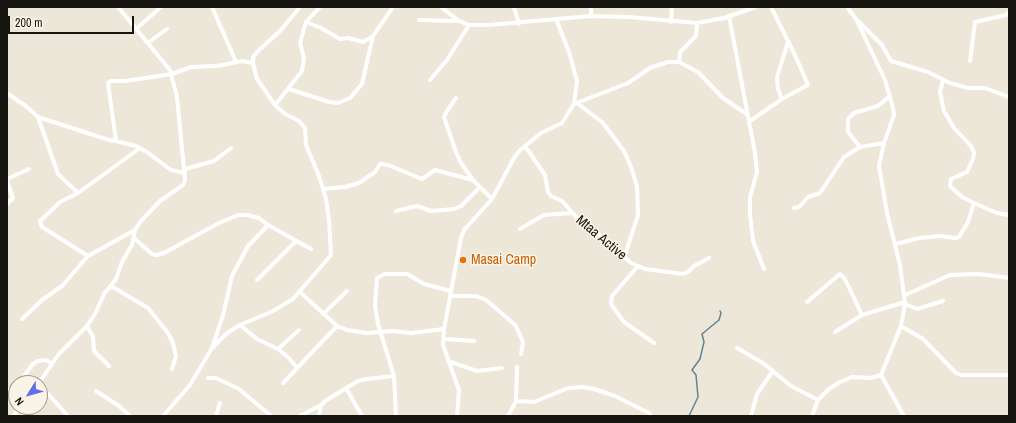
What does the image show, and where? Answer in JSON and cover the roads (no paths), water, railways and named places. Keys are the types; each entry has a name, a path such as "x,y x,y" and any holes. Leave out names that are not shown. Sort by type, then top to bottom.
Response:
{"street":[{"path":"44,375 51,363 87,326 95,314 104,294 112,286 129,251 140,222 154,207 183,185 185,171 177,97 172,74 166,63 118,7"},
{"path":"137,28 161,7"},
{"path":"212,7 236,62"},
{"path":"212,348 227,334 240,325 273,311 293,299 331,255 329,221 323,189 306,145 305,128 299,121 285,114 275,105 257,79 252,62 253,57 258,51 280,31 300,7"},
{"path":"275,105 298,78 304,64 300,43 306,22 320,7"},
{"path":"289,89 329,102 338,103 350,98 362,84 373,36 393,7"},
{"path":"441,7 459,22"},
{"path":"514,7 519,24"},
{"path":"591,7 591,16"},
{"path":"671,22 672,7"},
{"path":"419,20 459,22 470,25 519,24 591,16 629,17 671,22 697,23 729,16 756,7"},
{"path":"750,120 782,99 808,85 771,7"},
{"path":"847,7 856,19 882,44 891,61 928,72 943,80 968,88 990,90 1009,97"},
{"path":"970,61 975,22 1006,15 1009,12"},
{"path":"729,16 750,120 757,172 750,201 753,241 764,268"},
{"path":"456,416 459,390 444,350 444,329 460,238 464,230 492,199 514,158 525,146 541,133 562,123 575,104 577,81 569,52 556,19"},
{"path":"856,19 885,80 894,115 884,143 879,166 887,213 896,244 905,295 905,303 902,326 881,375"},
{"path":"306,22 321,28 340,39 348,38 363,42 373,36"},
{"path":"679,62 680,52 696,36 697,23"},
{"path":"430,80 447,60 470,25"},
{"path":"149,42 168,29"},
{"path":"782,99 778,89 777,77 788,41"},
{"path":"116,141 108,87 110,81 172,74 191,67 217,66 236,62 252,62"},
{"path":"575,104 628,83 650,68 668,62 679,62 696,70 723,98 748,115"},
{"path":"943,80 940,92 944,111 954,128 971,146 974,153 967,172 951,179 950,186 962,197 974,203 996,213 1009,215"},
{"path":"7,94 27,107 38,117 58,174 78,193"},
{"path":"860,147 848,132 848,119 854,113 878,106 890,96"},
{"path":"456,98 444,117 461,163 473,180 492,199"},
{"path":"575,104 603,123 624,151 631,167 636,186 638,215 624,258"},
{"path":"38,117 55,121 109,140 132,144 171,170 185,171 214,161 231,148"},
{"path":"794,208 799,207 808,197 820,193 840,161 860,147 884,143"},
{"name":"Mtaa Active","path":"525,146 545,175 548,192 562,201 584,225 600,236 624,258 638,266 683,274 709,258"},
{"path":"88,256 50,233 40,224 40,222 49,211 60,202 78,193 140,148"},
{"path":"323,189 345,187 359,183 375,172 380,164 388,165 422,179 436,170 473,180"},
{"path":"7,204 13,198 7,180 29,169"},
{"path":"396,211 417,206 431,211 454,209 461,206 480,187"},
{"path":"896,244 919,238 946,236 954,238 959,237 968,222 974,203"},
{"path":"520,229 544,215 572,213"},
{"path":"134,238 152,254 157,255 238,215 259,218 268,225 311,249"},
{"path":"163,416 190,385 212,348 223,315 232,276 248,246 268,225"},
{"path":"22,319 42,300 62,286 88,256 136,230"},
{"path":"257,280 296,241"},
{"path":"638,266 612,296 611,304 624,322 654,343"},
{"path":"396,416 394,376 376,305 377,278 380,275 407,274 424,284 451,291"},
{"path":"806,302 840,274 862,315"},
{"path":"905,295 950,275 979,274 1009,278"},
{"path":"112,286 148,308 163,327 173,343 176,356 172,369"},
{"path":"323,314 347,291"},
{"path":"300,292 337,326 347,330 367,333 392,331 411,333 444,329"},
{"path":"451,296 476,296 486,300 515,325 521,337 521,354"},
{"path":"835,332 862,315 905,303 917,309 943,301"},
{"path":"240,325 257,339 290,358 297,368"},
{"path":"87,326 93,338 94,351 109,366"},
{"path":"284,383 337,326"},
{"path":"902,326 923,339 956,373 961,375 1009,375"},
{"path":"278,350 299,330"},
{"path":"444,339 474,341"},
{"path":"737,348 763,363 772,372 803,393 818,400"},
{"path":"25,375 33,364 43,360 51,363"},
{"path":"448,362 476,371 502,368"},
{"path":"508,416 516,401 517,367"},
{"path":"751,416 757,394 772,372"},
{"path":"812,416 818,400 829,389 840,382 852,378 871,378 881,375"},
{"path":"881,375 904,416"},
{"path":"300,416 321,405 331,396 367,379 394,376"},
{"path":"208,378 216,378 239,389 271,416"},
{"path":"516,401 534,402 568,388 582,387 594,389 615,396 650,413 651,416"},
{"path":"346,388 362,416"},
{"path":"96,391 119,406 130,416"},
{"path":"48,394 68,416"},
{"path":"216,416 220,403"},
{"path":"319,416 321,405"}],"waterway":[{"path":"689,416 698,397 696,375 692,370 700,359 704,342 702,334 719,320 721,313 720,311"}],"place":[{"name":"Masai Camp","path":"463,260"}]}
